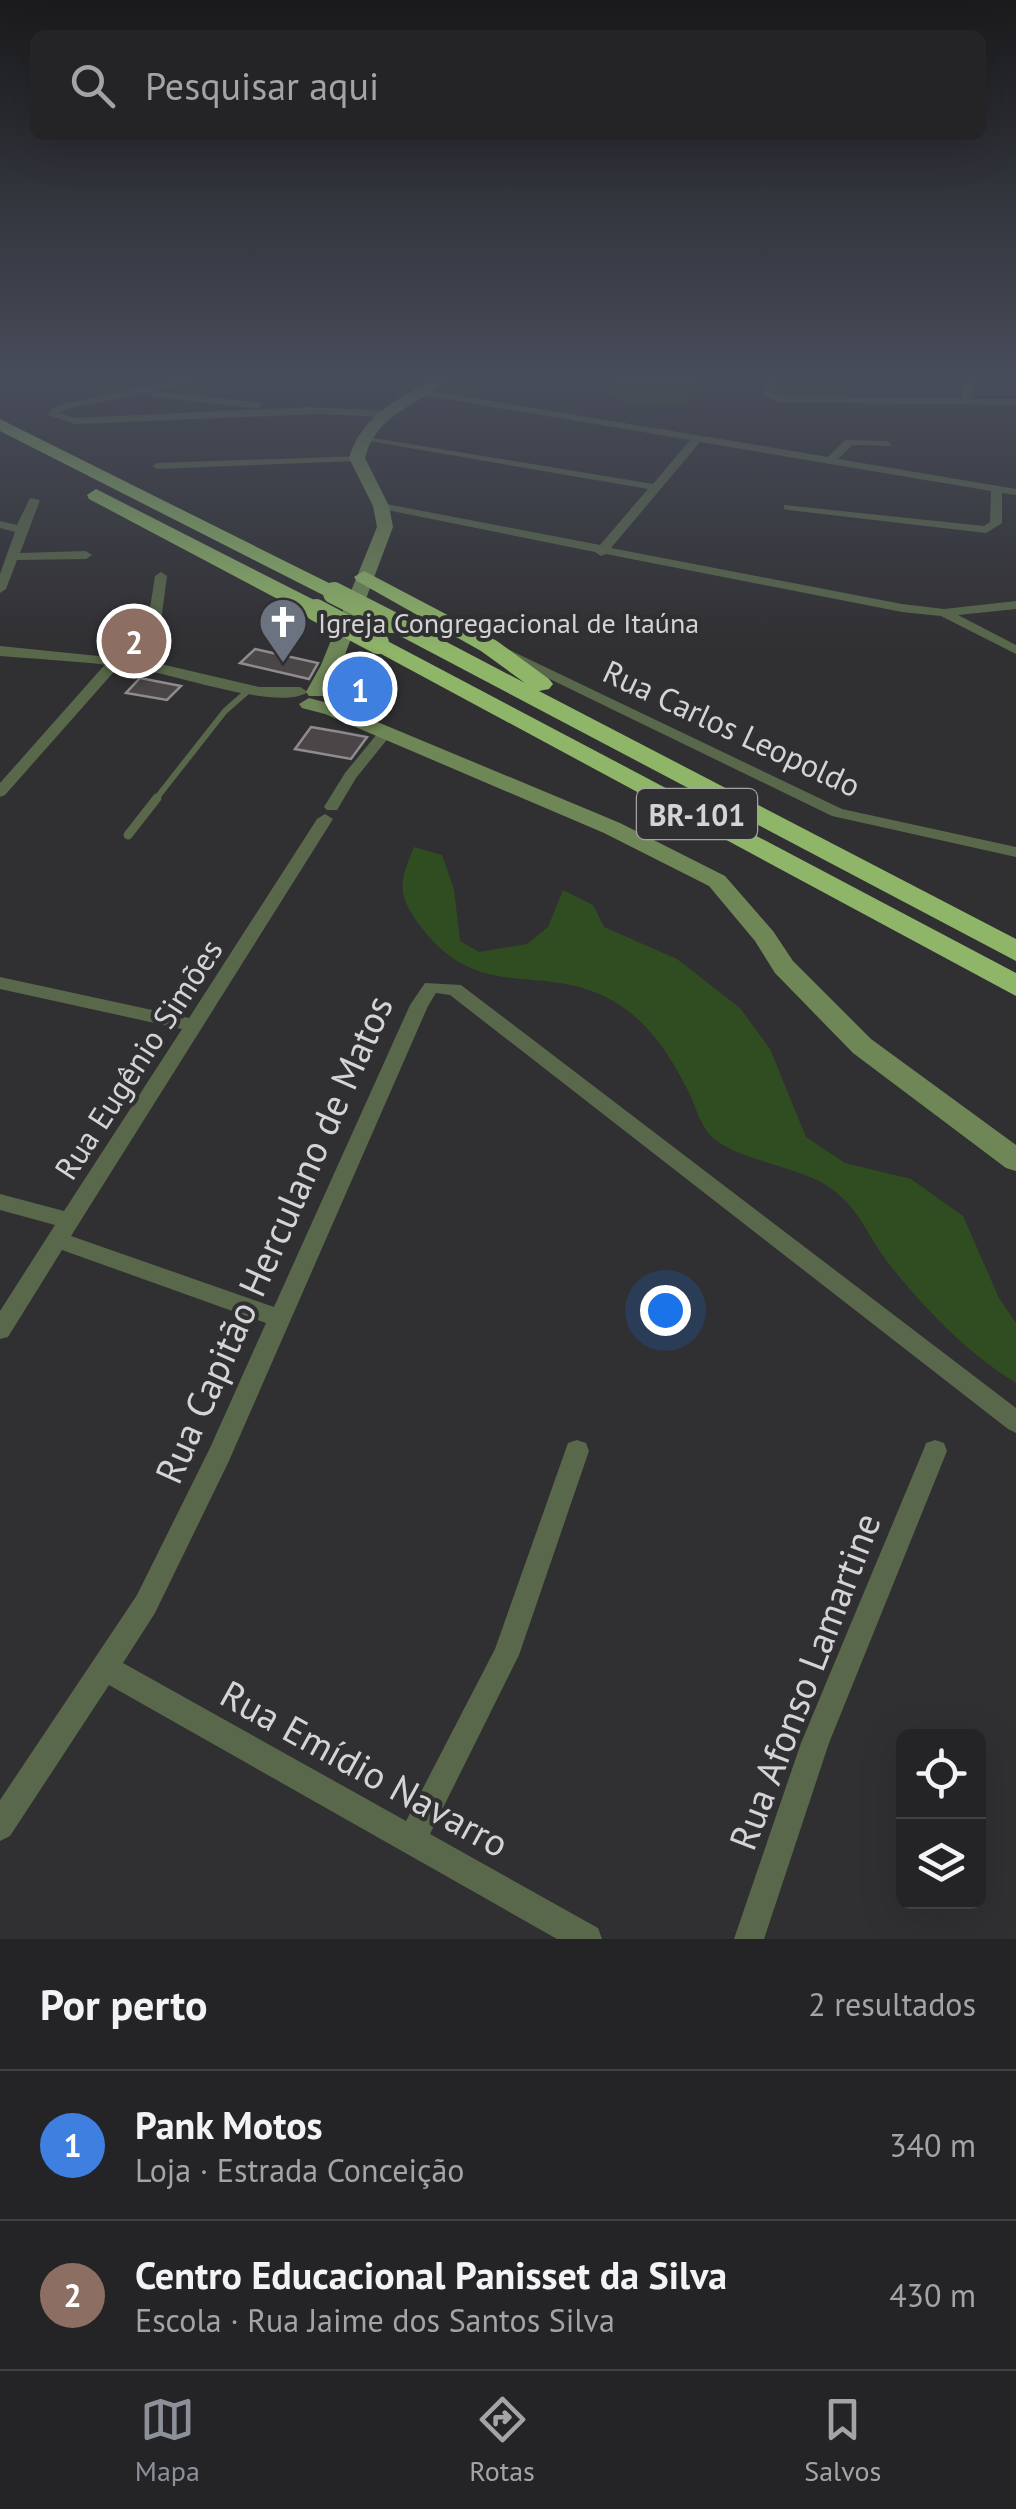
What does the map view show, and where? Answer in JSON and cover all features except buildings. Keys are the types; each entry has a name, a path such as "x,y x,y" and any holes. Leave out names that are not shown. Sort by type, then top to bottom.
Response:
{"highway":[{"name":"BR-101","path":"53,472 316,610 390,621 1016,990"},
{"name":"BR-101","path":"95,472 390,621 1016,951"},
{"path":"364,577 390,621 490,646 570,704 670,767"},
{"path":"356,600 376,596 390,621"}],"main road":[{"path":"365,472 382,506 385,527 313,696 595,820 717,881 764,936 784,968 862,1046 1016,1160"}],"street":[{"path":"566,472 654,487"},
{"path":"601,552 667,472"},
{"path":"896,472 1016,492"},
{"path":"788,508 986,530 996,523 997,490"},
{"path":"0,589 34,500"},
{"path":"382,506 601,552 944,613 1016,650"},
{"path":"0,524 21,530"},
{"path":"13,557 86,554"},
{"path":"148,666 161,576"},
{"path":"944,613 1016,604"},
{"name":"Rua Carlos Leopoldo","path":"490,646 837,813 1016,852"},
{"path":"0,651 148,666 249,690 313,696"},
{"path":"0,792 114,663"},
{"name":"Rua Eugênio Simões","path":"0,1330 196,1026 350,776 386,731"},
{"path":"0,982 196,1026"},
{"name":"Rua Capitão Herculano de Matos","path":"0,1826 146,1604 220,1455 419,1006 431,987 455,989 1016,1422"},
{"path":"0,1202 280,1319"},
{"path":"412,1840 506,1655 577,1451"},
{"name":"Rua Afonso Lamartine","path":"750,1939 815,1743 935,1451"},
{"name":"Rua Emídio Navarro","path":"104,1667 587,1939"}],"lane":[{"path":"128,835 225,711 249,690"}],"green space":[{"path":"414,847 442,855 454,889 460,941 479,952 527,944 548,927 563,890 593,905 604,927 677,959 740,1008 770,1049 806,1137 845,1163 911,1179 963,1216 999,1298 1016,1323 1016,1383 980,1358 932,1314 889,1264 840,1195 801,1173 735,1151 711,1136 670,1058 632,1014 593,992 566,984 490,974 466,966 442,949 418,923 403,894 403,878"}],"place":[{"name":"Centro Educacional Panisset da Silva","path":"134,641"},
{"name":"Igreja Congregacional de Itaúna","path":"283,664"},
{"name":"Pank Motos","path":"360,689"}]}
